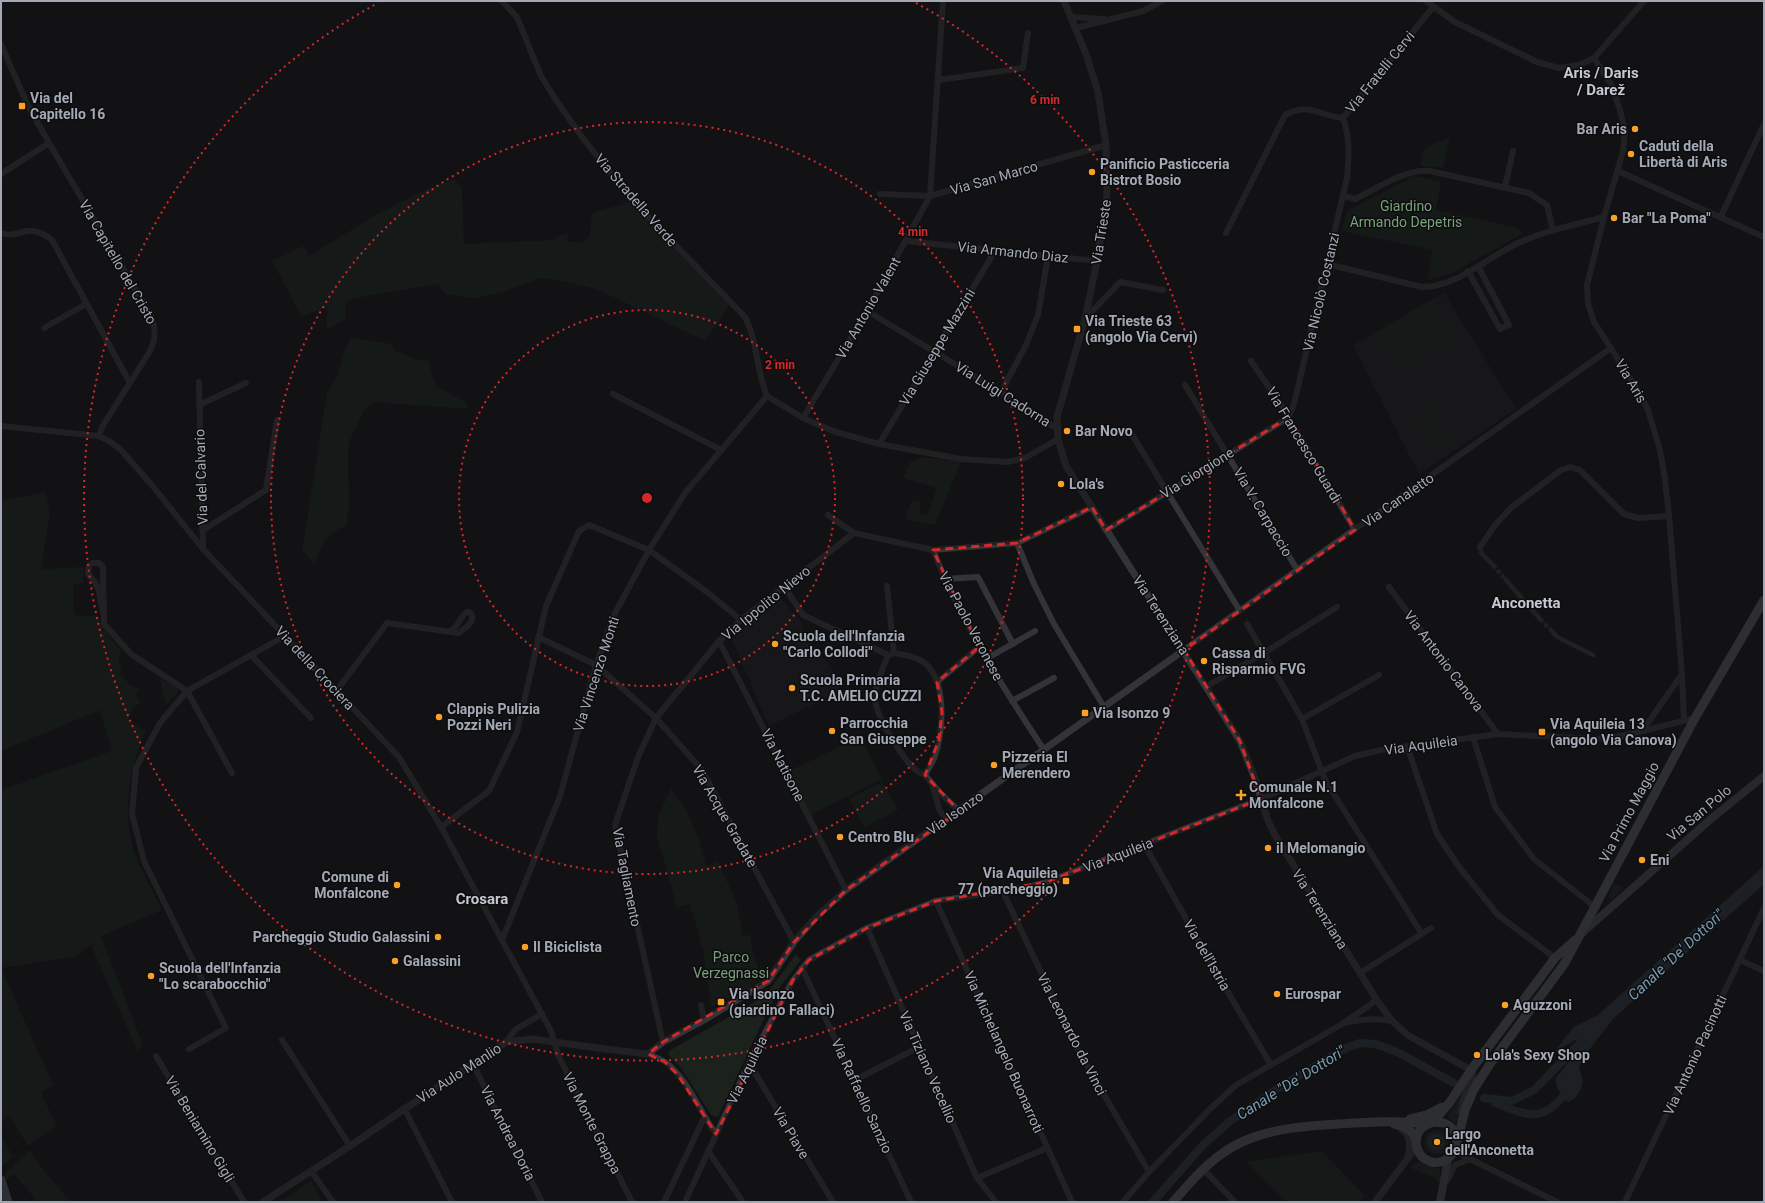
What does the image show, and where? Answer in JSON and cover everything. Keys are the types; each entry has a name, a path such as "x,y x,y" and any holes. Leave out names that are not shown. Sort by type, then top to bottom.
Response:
{"main road":[{"name":"Via Primo Maggio","path":"1462,1122 1474,1089 1490,1064 1565,963 1695,718 1764,600"},
{"name":"Via San Polo","path":"1580,935 1712,818 1764,776"},
{"path":"1417,1143 1420,1131 1450,1102 1471,1070 1555,958 1580,935"},
{"path":"1398,1122 1427,1115 1450,1102"},
{"path":"1174,1202 1203,1169 1222,1153 1243,1141 1264,1134 1291,1128 1381,1122 1441,1122 1449,1126 1455,1134 1456,1148"},
{"path":"1398,1122 1411,1130 1421,1155 1430,1161 1439,1162 1448,1159"},
{"path":"1440,1202 1448,1159 1456,1148 1462,1122"},
{"path":"1,1180 8,1202"}],"street":[{"name":"Via Stradella Verde","path":"502,1 517,17 542,76 554,97 582,137 633,201 745,317 752,330 761,382 767,396"},
{"path":"930,196 943,1"},
{"name":"Via Trieste","path":"1057,417 1085,319 1097,261 1107,193 1106,145 1096,86 1086,54 1064,1"},
{"path":"1076,28 1143,11 1162,1"},
{"path":"1426,1 1455,22 1537,62 1559,68 1580,65 1594,58 1644,1"},
{"name":"Via Fratelli Cervi","path":"1226,233 1285,116 1295,110 1306,109 1343,118 1433,7"},
{"path":"1071,17 1109,19"},
{"path":"938,80 1023,68 1028,32"},
{"name":"Via Capitello del Cristo","path":"1,44 27,104 49,144 151,316 156,329 155,341 102,427 99,436"},
{"name":"Via Aris","path":"1594,58 1612,86 1625,131 1623,151 1604,217 1587,285 1588,304 1594,322 1639,392 1648,410 1661,457 1669,516 1682,674 1684,720"},
{"name":"Via Nicolò Costanzi","path":"1289,417 1294,404 1344,196 1349,162 1346,127 1343,118"},
{"path":"1721,216 1764,124"},
{"path":"1,174 49,144"},
{"name":"Via San Marco","path":"880,194 930,196 1106,145"},
{"path":"1505,187 1513,151"},
{"path":"1344,196 1356,199 1409,173 1419,170 1529,193 1547,205 1554,231"},
{"path":"1618,171 1721,216 1764,237"},
{"name":"Via Antonio Valent","path":"803,418 867,311 930,196"},
{"path":"1327,264 1422,287 1435,287 1449,282 1516,244 1554,231 1604,217"},
{"path":"1,233 6,234 31,230 45,234 52,240 130,383"},
{"name":"Via Armando Diaz","path":"906,241 1097,261"},
{"name":"Via Giuseppe Mazzini","path":"879,444 995,251"},
{"path":"1001,392 1026,345 1038,315 1048,256"},
{"path":"1468,271 1500,329 1509,325 1478,266"},
{"path":"1085,319 1120,282 1163,290"},
{"path":"44,328 86,304"},
{"name":"Via Luigi Cadorna","path":"867,311 1001,392 1056,428"},
{"name":"Via Canaletto","path":"1184,650 1356,530 1611,348"},
{"name":"Via Francesco Guardi","path":"1251,361 1289,417 1356,530"},
{"name":"Via del Calvario","path":"199,382 203,549"},
{"path":"199,406 246,384"},
{"name":"Via V. Carpaccio","path":"1185,385 1298,571"},
{"path":"613,394 721,450"},
{"path":"767,396 803,418 836,432 879,444 961,459 1007,462 1025,458 1058,439"},
{"name":"Via Vincenzo Monti","path":"502,940 560,796 596,664 614,615 649,550 685,493 767,396"},
{"name":"Via Terenziana","path":"1057,417 1056,428 1058,439 1066,466 1207,686 1240,741 1254,776 1274,835 1376,999 1392,1021 1409,1036 1471,1070"},
{"name":"Via Giorgione","path":"1106,530 1289,417"},
{"path":"203,530 266,490 277,420"},
{"name":"Via della Crociera","path":"1,426 99,436 120,449 151,484 203,549 399,757 441,827 551,1031 554,1042"},
{"path":"1131,433 1240,611"},
{"path":"1493,566 1481,553 1480,546 1495,525 1512,507 1561,470 1570,467 1580,470 1624,514 1638,518 1669,516"},
{"path":"828,515 854,533 933,550 1017,543 1092,507"},
{"path":"441,827 489,791 517,732 546,606 579,531 589,525 649,550 707,592 741,620"},
{"name":"Via Ippolito Nievo","path":"656,718 719,641 741,620 854,533"},
{"path":"1017,543 1034,584 1054,624 1104,707"},
{"name":"Via Paolo Veronese","path":"933,550 944,580 978,646 1044,750"},
{"path":"104,616 101,605 100,591 98,586 88,574 89,566 92,563 100,563 103,567 104,616 104,624 131,654 187,691 232,773"},
{"path":"944,580 978,577 1013,644"},
{"path":"1506,580 1540,619"},
{"path":"784,586 803,615 891,654 914,657 928,666 937,682 942,712 939,740 934,758 925,775"},
{"path":"887,586 891,654 874,697 877,710 890,736 906,758 917,771 925,775 932,785 959,811"},
{"name":"Via Antonio Canova","path":"1389,587 1498,734"},
{"path":"1207,686 1264,653 1337,607"},
{"path":"336,690 387,623 450,631"},
{"path":"1247,624 1302,719 1325,780 1422,934"},
{"path":"986,659 1035,631"},
{"path":"1552,631 1557,638 1593,655"},
{"path":"190,1049 226,1028 144,861 132,814 136,768 160,723 187,691 285,636"},
{"name":"Via Acque Gradate","path":"538,637 596,664 656,718 702,770 794,942"},
{"name":"Via Natisone","path":"719,641 846,890"},
{"path":"937,682 978,646"},
{"name":"Via Isonzo","path":"648,1054 663,1042 704,1020 768,981 794,942 816,917 846,890 1184,650"},
{"path":"251,655 311,718"},
{"path":"1644,730 1682,674"},
{"path":"1302,719 1378,675"},
{"path":"1012,701 1054,678"},
{"name":"Via Tagliamento","path":"656,718 638,757 615,825 663,1042"},
{"name":"Via Aquileia","path":"684,1202 749,1063 793,980 809,960 867,928 936,901 1003,892 1047,882 1261,799 1355,756 1407,746 1498,734 1598,739 1622,736 1695,718"},
{"path":"1473,737 1495,807 1534,859 1595,907"},
{"path":"1407,746 1438,834 1459,867 1498,915 1555,958"},
{"path":"932,785 940,809 946,820"},
{"name":"Via dell'Istria","path":"1144,844 1216,972 1271,1065"},
{"name":"Via Leonardo da Vinci","path":"1003,892 1078,1050 1148,1172"},
{"name":"Via Michelangelo Buonarroti","path":"936,901 1072,1202"},
{"name":"Via Antonio Pacinotti","path":"1625,1202 1764,908"},
{"name":"Via Tiziano Vecellio","path":"867,928 977,1178 996,1202"},
{"path":"1360,973 1431,928"},
{"path":"1740,960 1764,971"},
{"name":"Via Raffaello Sanzio","path":"802,968 911,1202"},
{"path":"1123,1202 1148,1172 1210,1109 1236,1085 1342,1024 1370,1005 1376,999"},
{"path":"701,1005 704,1020"},
{"path":"506,1042 516,1029 542,1014"},
{"path":"1342,1024 1357,1020 1376,1019 1392,1021"},
{"name":"Via Aulo Manlio","path":"263,1202 506,1042 533,1039 648,1054 665,1062 678,1075 704,1118 716,1134"},
{"path":"282,1040 350,1146"},
{"name":"Via Monte Grappa","path":"554,1042 558,1055 632,1202"},
{"path":"855,1080 919,1047"},
{"name":"Via Beniamino Gigli","path":"156,1056 244,1202"},
{"name":"Via Piave","path":"749,1063 833,1202"},
{"name":"Via Andrea Doria","path":"473,1064 542,1202"},
{"path":"1462,1122 1463,1104 1473,1079 1473,1073 1471,1070"},
{"path":"404,1108 452,1202"},
{"path":"664,1202 704,1118"},
{"path":"1398,1122 1402,1130 1408,1136 1410,1143 1410,1151 1406,1162"},
{"path":"1375,1202 1406,1162 1417,1143"},
{"path":"977,1178 1047,1148"},
{"path":"1456,1148 1470,1159 1557,1202"},
{"path":"708,1151 743,1202"},
{"path":"1443,1190 1455,1165 1470,1159"},
{"path":"1203,1169 1235,1202"},
{"path":"311,1171 333,1202"}],"highlighted area":[{"path":"1289,417 1355,530 1184,650 1240,741 1261,799 1047,882 936,901 867,928 809,960 793,980 716,1134 678,1075 665,1062 648,1054 663,1042 768,981 794,942 846,890 959,811 925,775 939,740 942,712 937,682 979,647 933,550 1017,543 1092,507 1106,530"}],"shaded area":[{"path":"1444,293 1516,409 1419,474 1353,345"},
{"path":"781,599 802,623 806,640 831,666 841,691 769,726 731,638"}],"green space":[{"path":"1450,138 1443,168 1420,166 1423,150 1435,143"},
{"name":"Giardino Armando Depetris","path":"1414,176 1441,182 1436,210 1518,228 1524,233 1450,274 1427,280 1433,250 1342,231 1347,211"},
{"path":"455,179 462,189 464,244 554,240 557,236 568,234 567,241 582,243 590,236 592,213 633,201 731,301 716,327 712,330 705,341 592,288 559,280 540,278 503,292 476,298 445,294 438,284 356,298 345,302 345,319 328,329 326,323 328,307 302,317 272,261 303,246 309,256 376,215 422,191"},
{"path":"1434,298 1458,339 1401,370 1375,333"},
{"path":"351,338 392,344 394,350 417,360 428,360 436,386 467,403 468,409 375,402 363,411 348,445 349,506 346,526 329,536 322,545 314,564 303,551 303,544 327,394 337,377 346,346"},
{"path":"1431,403 1454,441 1435,453 1412,414"},
{"path":"924,457 961,462 935,525 904,519 912,500 921,502 919,514 927,515 937,488 903,478 910,462"},
{"path":"46,492 50,515 43,553 42,569 84,567 83,583 73,584 74,615 97,616 112,640 122,652 118,660 122,670 119,672 129,684 140,689 136,696 141,702 132,709 128,720 145,731 135,761 129,790 128,820 136,858 162,910 101,936 142,1043 138,1052 91,945 74,957 1,968 1,790 112,751 100,710 1,751 1,501"},
{"path":"160,679 175,686 178,690 166,705"},
{"path":"860,737 882,779 808,816 787,772"},
{"path":"882,782 898,810 864,827 849,798"},
{"name":"Parco Verzegnassi","path":"671,788 687,811 700,842 706,866 718,861 737,904 743,937 750,934 753,952 761,978 747,989 711,1007 704,954 690,904 677,907 657,836 658,817"},
{"path":"1613,885 1620,885 1624,888 1612,899 1608,897"},
{"path":"796,954 801,960 780,987 718,1117 711,1115 682,1069 669,1055 669,1051 765,996"},
{"path":"1,968 53,1085 41,1092 56,1126 28,1146 10,1117 1,1121"},
{"path":"1462,1094 1458,1120 1455,1123 1448,1118 1448,1114"},
{"path":"1437,1130 1446,1133 1449,1142 1446,1151 1437,1154 1428,1151 1425,1142 1428,1133"},
{"path":"1,1135 13,1157 2,1166 1,1163"},
{"path":"30,1150 40,1166 69,1200 67,1202 38,1202 14,1174 6,1180 5,1174"},
{"path":"1322,1151 1365,1196 1360,1202 1287,1202 1246,1162"},
{"path":"1418,1162 1440,1169 1440,1182 1437,1182 1437,1179 1417,1170 1416,1171 1410,1167"},
{"path":"311,1181 323,1202 280,1202"}],"water":[{"path":"1764,866 1764,884 1614,1018 1584,1056 1579,1067 1583,1082 1581,1089 1575,1098 1568,1102 1558,1088 1556,1078 1582,1045 1577,1039 1554,1052 1574,1027 1598,1015"},
{"path":"1436,1134 1442,1136 1444,1142 1442,1148 1436,1150 1430,1148 1428,1142 1430,1136"}],"waterway":[{"name":"Canale \"De' Dottori\"","path":"1484,1098 1512,1101 1534,1090 1588,1035"},
{"name":"Canale \"De' Dottori\"","path":"1153,1202 1203,1145 1229,1122 1283,1085 1346,1048 1360,1043 1376,1044 1397,1052 1454,1083"},
{"name":"Canale \"De' Dottori\"","path":"1495,1103 1518,1112 1536,1114 1552,1108 1569,1089"}],"tunnel":[{"path":"1493,565 1506,580"},
{"path":"1540,619 1552,631"}],"place":[{"name":"Via del Capitello 16","path":"22,106"},
{"name":"Bar Aris","path":"1635,129"},
{"name":"Caduti della Libertà di Aris","path":"1631,154"},
{"name":"Panificio Pasticceria Bistrot Bosio","path":"1092,172"},
{"name":"Bar \"La Poma\"","path":"1614,218"},
{"name":"Via Trieste 63 (angolo Via Cervi)","path":"1077,329"},
{"name":"Bar Novo","path":"1067,431"},
{"name":"Lola's","path":"1061,484"},
{"name":"Scuola dell'Infanzia \"Carlo Collodi\"","path":"775,644"},
{"name":"Cassa di Risparmio FVG","path":"1204,661"},
{"name":"Scuola Primaria T.C. AMELIO CUZZI","path":"792,688"},
{"name":"Via Isonzo 9","path":"1085,713"},
{"name":"Clappis Pulizia Pozzi Neri","path":"439,717"},
{"name":"Parrocchia San Giuseppe","path":"832,731"},
{"name":"Via Aquileia 13 (angolo Via Canova)","path":"1542,732"},
{"name":"Pizzeria El Merendero","path":"994,765"},
{"name":"Comunale N.1 Monfalcone","path":"1241,795"},
{"name":"Centro Blu","path":"840,837"},
{"name":"il Melomangio","path":"1268,848"},
{"name":"Eni","path":"1642,860"},
{"name":"Via Aquileia 77 (parcheggio)","path":"1066,881"},
{"name":"Comune di Monfalcone","path":"397,885"},
{"name":"Parcheggio Studio Galassini","path":"438,937"},
{"name":"Il Biciclista","path":"525,947"},
{"name":"Galassini","path":"395,961"},
{"name":"Scuola dell'Infanzia \"Lo scarabocchio\"","path":"151,976"},
{"name":"Eurospar","path":"1277,994"},
{"name":"Via Isonzo (giardino Fallaci)","path":"721,1002"},
{"name":"Aguzzoni","path":"1505,1005"},
{"name":"Lola's Sexy Shop","path":"1477,1055"},
{"name":"Largo dell'Anconetta","path":"1437,1142"}],"district":[{"name":"Aris / Daris / Darež","path":"1601,82"},
{"name":"Anconetta","path":"1526,603"},
{"name":"Crosara","path":"482,899"}]}
